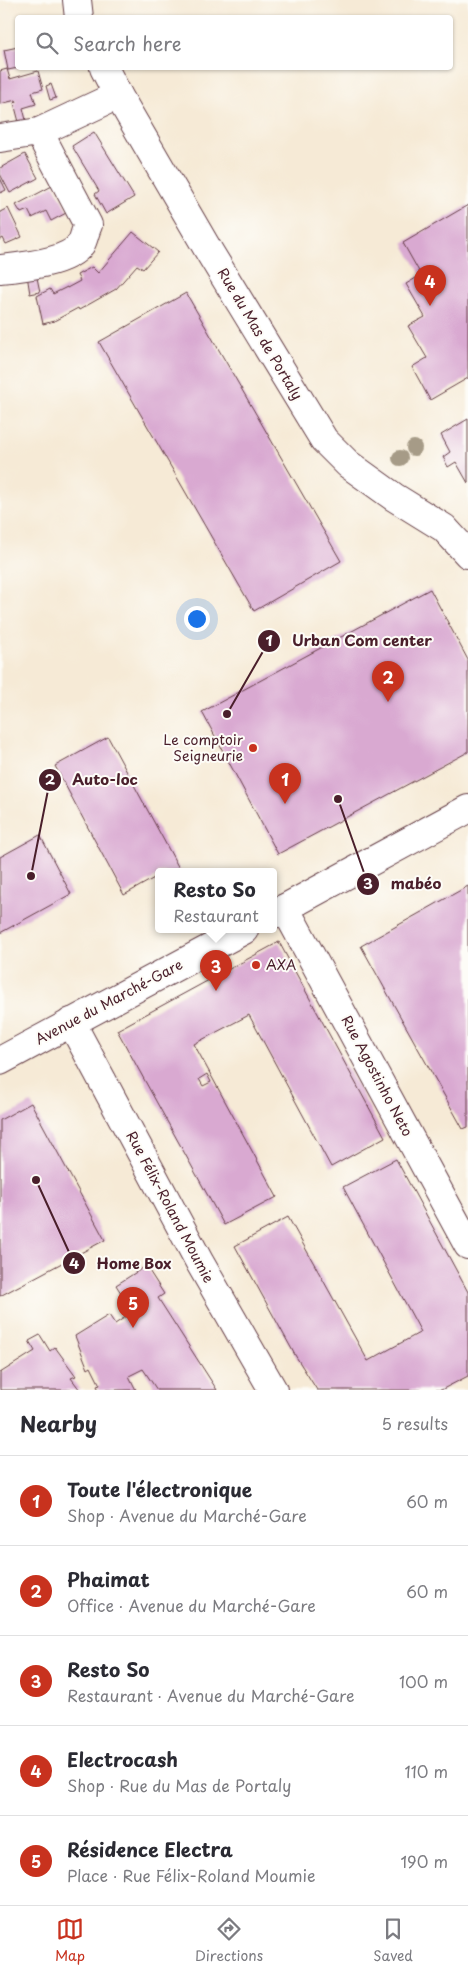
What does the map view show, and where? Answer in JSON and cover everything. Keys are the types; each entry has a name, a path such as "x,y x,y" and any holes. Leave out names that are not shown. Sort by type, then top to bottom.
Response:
{"street":[{"path":"77,0 79,15"},
{"name":"Rue du Mas de Portaly","path":"105,70 210,253 324,440 348,464 394,497 444,528 468,554"},
{"path":"0,138 39,132 118,94"},
{"path":"0,270 45,262 67,254 80,244 88,225 39,132"},
{"path":"279,911 468,809"},
{"name":"Rue Agostinho Neto","path":"279,911 468,1245"},
{"name":"Avenue du Marché-Gare","path":"0,1061 238,933"},
{"name":"Rue Félix-Roland Moumie","path":"71,1022 200,1264 273,1390"}],"building":[{"path":"15,48 15,69 8,70 4,50"},
{"path":"7,69 10,79 38,71 43,89 32,92 36,104 23,108 26,120 19,122 14,103 17,102 16,100 0,104 0,71"},
{"path":"51,84 56,98 50,100 46,86"},
{"path":"94,132 134,197 106,214 95,194 99,191 72,146"},
{"path":"25,154 38,178 10,193 0,174 0,168"},
{"path":"0,178 6,190 0,193"},
{"path":"54,185 68,212 51,221 46,211 32,218 28,210 21,213 16,205"},
{"path":"468,205 468,378 430,400 412,367 427,358 408,326 425,317 406,284 421,275 403,243"},
{"path":"8,208 22,237 6,244 3,238 0,240 0,212"},
{"path":"133,232 158,252 143,269 137,265 116,289 79,310 78,308 54,321 43,324 37,296 50,289 53,294 67,288 80,281 77,275 92,267 98,273"},
{"path":"36,273 40,292 30,294 27,275"},
{"path":"186,293 341,561 254,611 99,342"},
{"path":"468,419 468,483 456,462 448,467 443,457 450,452 441,435"},
{"path":"430,589 468,660 468,752 278,854 202,712"},
{"path":"108,737 179,868 155,868 155,878 124,895 55,766"},
{"path":"40,835 71,894 0,933 0,857"},
{"path":"468,886 468,1127 463,1129 361,946"},
{"path":"279,942 385,1137 331,1167 249,1015 194,1044 277,1197 224,1225 117,1030","holes":["207,1074 211,1082 203,1086 199,1079"]},
{"path":"31,1103 105,1240 0,1296 0,1120"},
{"path":"396,1159 468,1292 468,1376 441,1390 317,1390 295,1355 235,1246 288,1217 368,1361 421,1332 343,1187"},
{"path":"146,1266 164,1294 158,1298 217,1390 157,1390 143,1369 129,1376 136,1390 99,1390 97,1386 100,1385 91,1367 88,1369 75,1336 109,1315 115,1324 133,1312 116,1285"},
{"path":"40,1335 50,1351 55,1347 76,1376 71,1378 80,1390 0,1390 0,1373 35,1351 29,1341"}],"place":[{"name":"Electrocash","path":"430,306"},
{"name":"Phaimat","path":"388,702"},
{"name":"Urban Com center","path":"227,714"},
{"name":"Le comptoir Seigneurie","path":"253,748"},
{"name":"mabéo","path":"338,799"},
{"name":"Toute l'électronique","path":"285,804"},
{"name":"Auto-loc","path":"31,876"},
{"name":"AXA","path":"256,965"},
{"name":"Resto So","path":"216,991"},
{"name":"Home Box","path":"36,1180"},
{"name":"Résidence Electra","path":"133,1328"}]}
